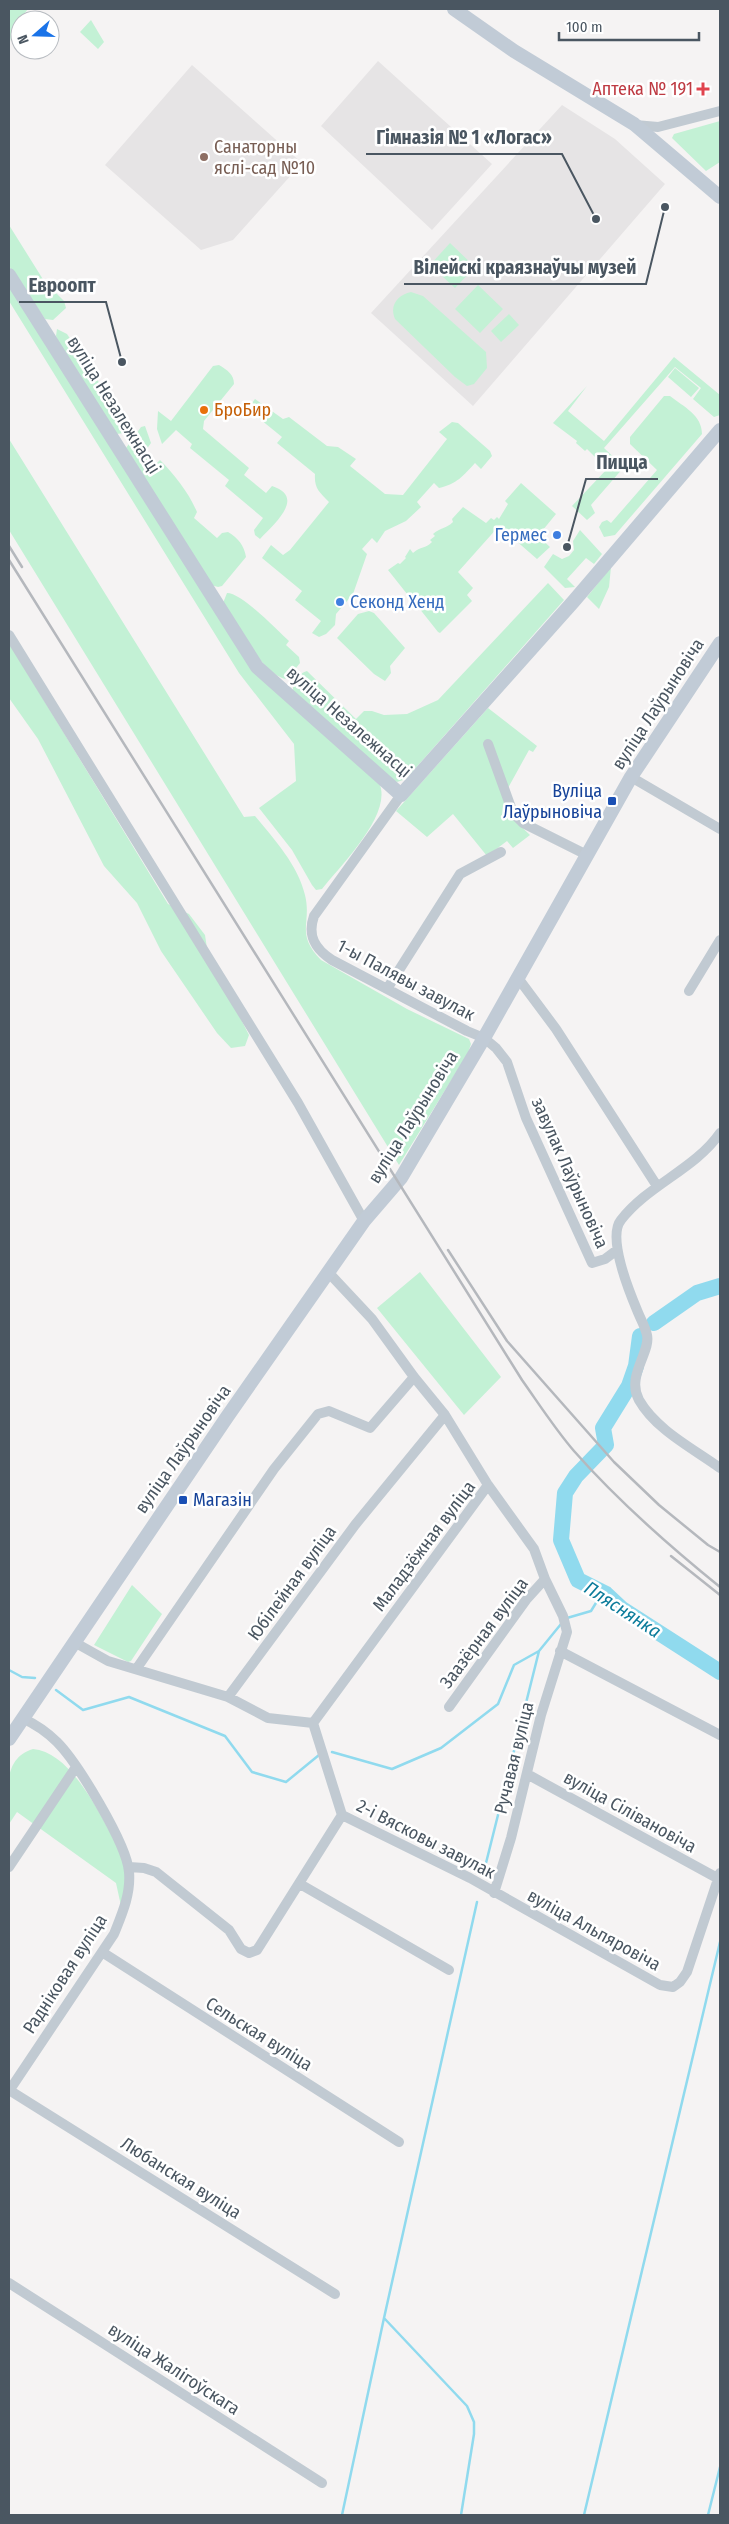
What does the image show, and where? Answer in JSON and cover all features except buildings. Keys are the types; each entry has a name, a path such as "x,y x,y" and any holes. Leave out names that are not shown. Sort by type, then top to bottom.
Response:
{"main road":[{"path":"454,9 522,56 634,124 720,197"},
{"name":"вуліца Незалежнасці","path":"9,275 257,667 401,795 573,602 720,430"},
{"name":"вуліца Лаўрыновіча","path":"9,1740 22,1718 364,1221 401,1178 484,1038 631,777 720,643"}],"street":[{"path":"634,124 651,127 667,125 720,111"},
{"path":"664,149 662,136 667,125"},
{"path":"9,635 298,1103 364,1221"},
{"path":"488,744 513,813 523,823 587,855"},
{"path":"631,777 720,829"},
{"name":"1-ы Палявы завулак","path":"401,795 319,910 310,928 314,941 324,955 467,1031 484,1038"},
{"path":"387,989 460,874 502,852"},
{"path":"689,991 720,940"},
{"path":"518,978 556,1029 658,1186"},
{"name":"завулак Лаўрыновіча","path":"484,1038 507,1062 526,1118 592,1263 606,1259 617,1250 636,1310 648,1336 637,1372 635,1388 639,1400 654,1418 720,1468"},
{"path":"617,1250 615,1232 620,1220 658,1186 706,1150 720,1133"},
{"path":"329,1273 372,1319 414,1377 445,1415 488,1486"},
{"path":"137,1668 274,1469 318,1414 329,1411 370,1428 414,1377"},
{"name":"Юбілейная вуліца","path":"228,1697 355,1525 445,1415"},
{"name":"Маладзёжная вуліца","path":"313,1723 488,1486 534,1549 545,1579 563,1616 567,1632"},
{"name":"Заазёрная вуліца","path":"449,1707 526,1600 545,1579"},
{"name":"Ручавая вуліца","path":"494,1893 511,1838 541,1715 567,1632"},
{"path":"22,1718 35,1724 57,1742 76,1767 121,1844 129,1867 144,1868 156,1872 229,1930 241,1949 249,1953 261,1947 342,1815 313,1723 268,1718 228,1697 137,1668 108,1661 74,1642"},
{"path":"560,1651 720,1735"},
{"path":"9,1867 76,1767"},
{"name":"вуліца Сілівановіча","path":"526,1774 719,1876"},
{"name":"2-і Вясковы завулак","path":"342,1815 470,1878 494,1893"},
{"name":"Радніковая вуліца","path":"9,2091 114,1934 125,1908 129,1886 129,1867"},
{"name":"вуліца Альпяровіча","path":"494,1893 660,1985 673,1987 680,1982 687,1972 719,1876"},
{"path":"300,1884 449,1970"},
{"name":"Сельская вуліца","path":"102,1952 399,2142"},
{"name":"Любанская вуліца","path":"9,2091 336,2294"},
{"name":"вуліца Жалігоўскага","path":"9,2283 322,2483"}],"shaded area":[{"path":"378,61 492,164 432,230 321,126"},
{"name":"Санаторны яслі-сад №10","path":"192,65 302,163 233,240 201,250 105,165"},
{"path":"562,105 615,139 665,184 473,406 371,313"}],"green space":[{"path":"10,9 28,9 10,10 9,46"},
{"path":"91,20 104,42 98,49 80,32"},
{"path":"720,121 720,162 706,171 672,138 674,134"},
{"path":"9,225 44,281 64,301 66,308 53,320 45,319 9,266"},
{"path":"450,243 475,267 455,288 430,265"},
{"path":"9,285 254,671 380,785 381,797 378,811 371,825 362,840 322,889 316,890 312,885 292,850 259,808 296,781 294,744 239,673 9,301"},
{"path":"478,285 503,309 480,333 455,309"},
{"path":"411,292 423,296 486,352 487,368 474,384 467,386 455,377 395,319 393,309 396,301 406,293"},
{"path":"509,314 519,325 501,342 491,331"},
{"path":"57,329 67,334 129,428 125,433 116,434 60,345 56,336"},
{"path":"674,357 720,395 720,415 714,417 693,399 701,388 675,367 604,448 624,467 591,505 595,513 587,520 572,506 607,469 587,449 585,451 576,443 577,441 553,423 587,386 568,411 604,441"},
{"path":"219,365 231,375 234,384 204,421 203,429 249,468 244,475 266,493 272,486 282,491 287,497 284,511 260,539 255,535 254,530 263,518 225,486 229,480 190,448 192,444 176,430 162,444 157,429 158,411 171,421 213,366"},
{"path":"675,368 699,388 691,397 668,377"},
{"path":"664,396 670,396 696,417 702,434 615,535 604,537 599,527 602,522 607,520 611,523 657,470 630,444 630,437"},
{"path":"255,399 283,419 289,417 327,446 338,447 356,459 350,466 385,494 403,495 447,439 439,432 452,422 458,423 490,451 492,456 481,469 475,463 463,476 451,484 439,488 434,483 417,502 421,507 406,521 385,531 377,543 372,538 362,549 367,554 353,594 336,614 335,625 326,634 319,637 312,633 321,621 295,600 302,591 262,558 271,545 283,555 290,550 329,502 315,483 315,474 277,443 282,437 250,411 249,407"},
{"path":"145,426 151,443 146,450 156,464 160,460 181,484 197,512 194,518 217,538 222,533 228,532 238,539 244,549 246,557 222,586 211,585 126,448 141,427"},
{"path":"9,439 244,817 255,816 277,843 297,873 307,905 306,935 313,951 321,960 407,1009 469,1039 471,1044 468,1053 399,1165 9,530"},
{"path":"521,483 556,514 538,536 550,547 537,559 499,526 458,572 473,588 467,595 472,601 440,633 438,632 419,608 416,609 409,601 411,599 388,570 398,563 400,564 406,558 410,549 413,553 430,544 432,542 430,540 435,536 433,534 453,522 452,519 463,507 486,523 491,518 494,520 497,517 499,519 508,504 505,501"},
{"path":"580,530 602,554 594,564 586,558 567,579 575,587 565,588 544,567 553,554 562,559 569,556 574,550 573,541"},
{"path":"611,567 609,587 599,609 587,597"},
{"path":"548,583 564,600 406,779 397,782 393,780 293,691 297,679 307,671 356,719 364,711 372,711 384,715 407,714 438,700"},
{"path":"227,593 250,605 289,641 286,645 299,657 300,663 285,679 276,675 258,658 223,603"},
{"path":"369,611 374,613 405,648 390,666 391,673 385,681 374,674 337,638 358,614"},
{"path":"9,643 168,904 189,914 205,935 208,955 249,1035 245,1046 231,1048 217,1033 161,951 137,903 104,866 38,739 9,698"},
{"path":"488,708 537,746 533,752 529,750 503,797 510,816 530,835 513,848 507,841 487,856 453,814 427,837 396,811"},
{"path":"420,1272 501,1377 464,1415 377,1308"},
{"path":"132,1585 162,1614 131,1661 128,1662 94,1645"},
{"path":"33,1749 48,1753 61,1762 74,1775 96,1807 121,1852 127,1865 123,1915 116,1883 17,1812 9,1824 8,1791 11,1770 15,1761 22,1754"}],"waterway":[{"name":"Пляснянка","path":"654,1323 697,1293 720,1286"},
{"name":"Пляснянка","path":"640,1336 636,1366 629,1386 603,1428 606,1445 576,1476 565,1493 561,1540 578,1580 606,1594 622,1609 720,1672"},
{"path":"567,1618 591,1611 599,1598 606,1594"},
{"path":"332,1752 392,1769 441,1748 498,1704 514,1665 539,1651 561,1624"},
{"path":"485,1867 539,1651"},
{"path":"9,1670 22,1677 35,1678"},
{"path":"56,1690 83,1710 129,1697 225,1736 252,1772 286,1782 319,1755"},
{"path":"342,2515 477,1902"},
{"path":"584,2515 720,1942"},
{"path":"384,2318 467,2406 474,2422 474,2434 461,2515"},
{"path":"708,2515 720,2467"}],"railway":[{"path":"9,546 22,567"},
{"path":"9,560 522,1380 560,1434 608,1487 644,1522 720,1587"},
{"path":"448,1250 507,1341 614,1462 659,1505 708,1545 720,1552"},
{"path":"671,1556 720,1595"}],"place":[{"name":"Аптека № 191","path":"703,89"},
{"name":"Санаторны яслі-сад №10","path":"204,157"},
{"name":"Вілейскі краязнаўчы музей","path":"665,207"},
{"name":"Гімназія № 1 «Логас»","path":"596,219"},
{"name":"Евроопт","path":"122,362"},
{"name":"БроБир","path":"204,410"},
{"name":"Гермес","path":"557,535"},
{"name":"Пицца","path":"567,547"},
{"name":"Секонд Хенд","path":"340,602"},
{"name":"Вуліца Лаўрыновіча","path":"612,801"},
{"name":"Магазін","path":"183,1500"}]}
